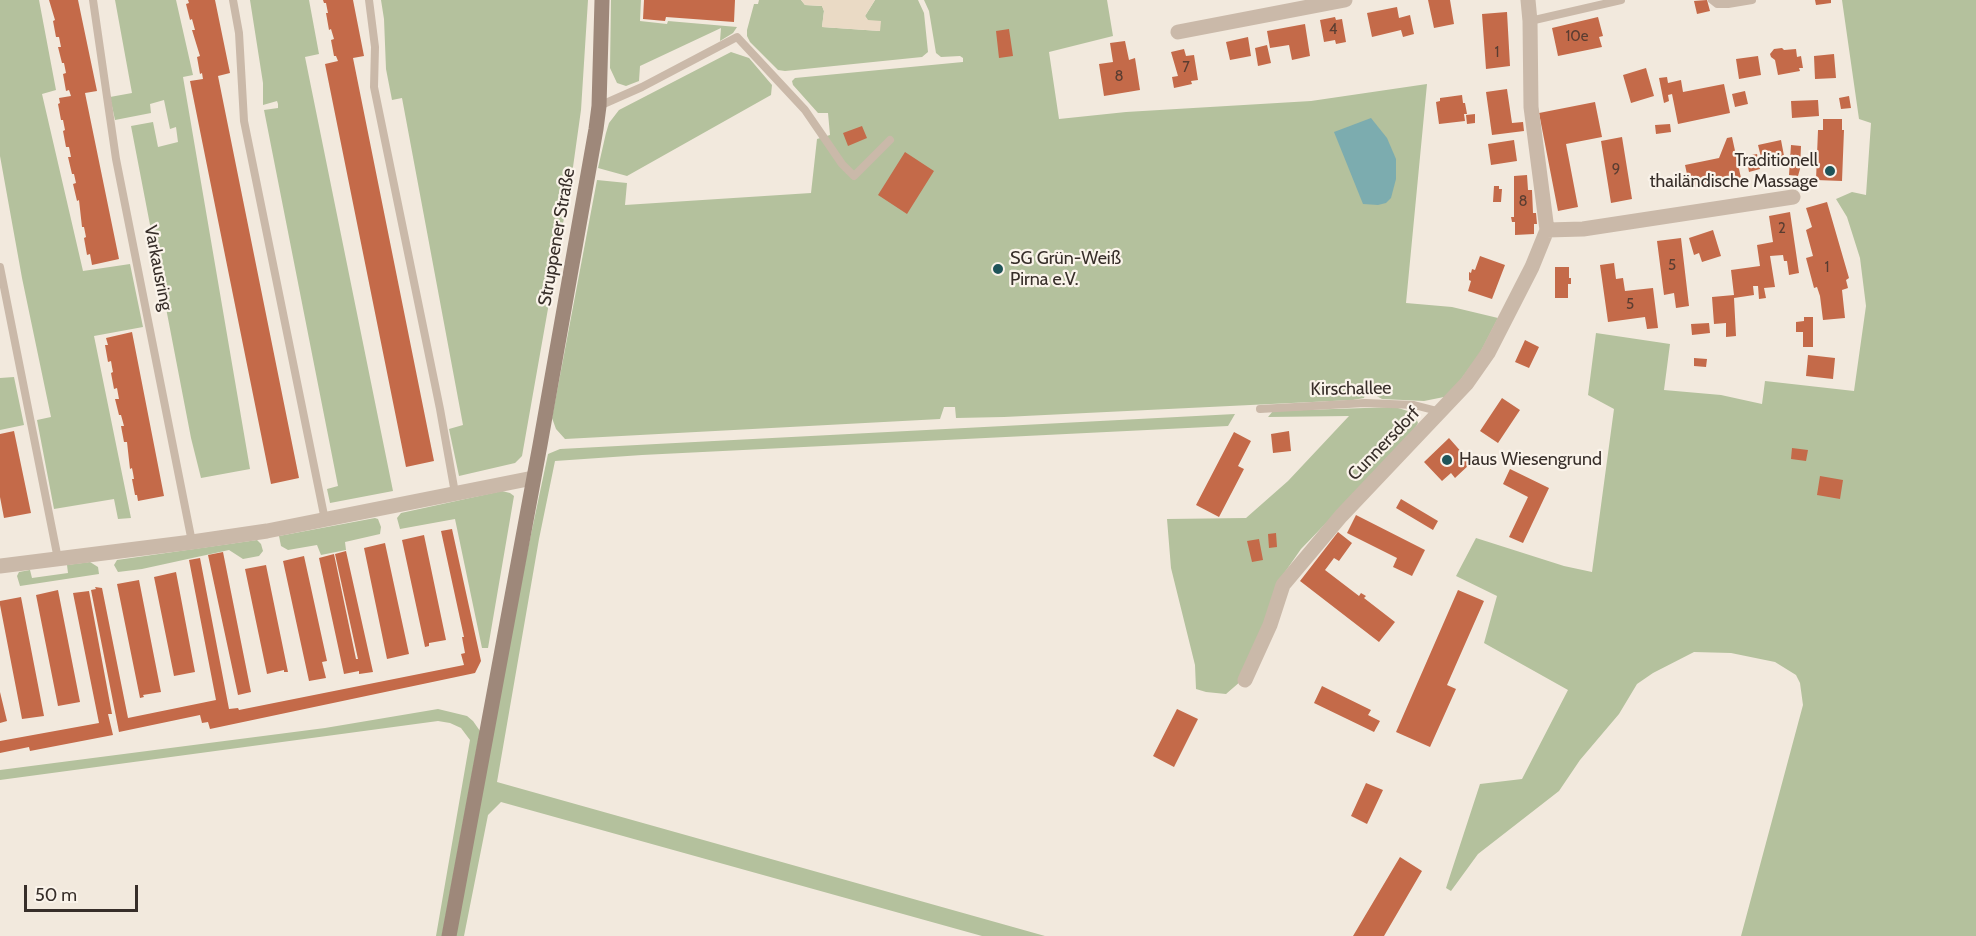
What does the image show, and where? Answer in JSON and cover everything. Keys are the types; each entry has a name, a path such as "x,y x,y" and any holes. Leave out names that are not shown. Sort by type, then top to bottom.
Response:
{"main road":[{"name":"Struppener Straße","path":"449,936 599,106 602,0"}],"street":[{"path":"1178,32 1345,0"},
{"name":"Cunnersdorf","path":"1245,680 1270,625 1283,585 1341,516 1467,382 1488,353 1532,267 1547,230 1531,107 1528,0"},
{"path":"1547,230 1583,229 1792,197"},
{"path":"0,566 192,542 326,520 533,478"}],"lane":[{"name":"Varkausring","path":"93,0 113,141 192,542"},
{"path":"233,0 239,33 244,121 326,520"},
{"path":"369,0 375,47 375,87 455,494"},
{"path":"1530,21 1621,0"},
{"path":"1712,0 1717,4 1752,0"},
{"path":"599,106 642,87 737,37 805,110 842,164 854,176 890,140"},
{"path":"0,267 58,559"},
{"name":"Kirschallee","path":"1260,409 1365,403 1414,405 1441,412"}],"green space":[{"path":"0,0 39,0 56,90 42,94 83,271 130,264 143,327 94,336 131,518 118,519 114,499 54,509 37,420 51,417 22,278 0,156"},
{"path":"115,0 176,0 193,75 183,77 250,469 201,478 191,438 131,126 153,122 158,147 178,142 176,127 170,129 164,100 150,104 151,113 115,120 110,97 132,93"},
{"path":"250,0 309,0 319,54 305,57 393,491 330,503 327,489 338,486 264,110 278,108 278,104 277,101 263,105 263,83"},
{"path":"381,0 588,0 581,110 573,167 522,456 515,463 459,476 449,429 463,425 402,98 392,100 386,69"},
{"path":"611,0 641,0 640,21 737,27 733,33 720,41 721,28 640,66 639,81 626,86 617,83 610,68"},
{"path":"759,0 801,0 805,5 822,6 824,11 822,27 880,31 880,21 868,21 865,16 875,0 918,0 924,13 928,52 922,57 778,70 750,42 747,36 754,4 758,4"},
{"name":"SG Grün-Weiß Pirna e.V.","path":"924,0 1107,0 1113,36 1049,52 1059,119 1126,112 1311,101 1427,84 1406,303 1452,307 1498,318 1480,353 1449,396 1424,401 1382,399 1375,395 1373,386 1367,386 1364,398 1353,400 956,418 955,407 944,407 940,419 565,439 556,429 552,418 597,180 627,183 625,205 811,193 817,139 830,135 828,113 818,113 792,81 795,78 963,62 960,56 941,57 936,53 929,11"},
{"path":"1842,0 1976,0 1976,936 1741,936 1803,705 1800,683 1796,675 1775,662 1731,653 1694,652 1637,684 1619,714 1580,760 1559,791 1478,854 1451,891 1446,888 1480,784 1522,779 1568,690 1484,643 1497,596 1456,576 1476,538 1564,566 1592,572 1614,409 1588,395 1596,333 1670,344 1664,390 1721,395 1762,404 1765,381 1854,391 1866,306 1860,258 1847,217 1836,199 1852,192 1866,195 1871,123 1859,119"},
{"path":"731,52 749,58 772,85 771,95 627,176 598,168 609,123 619,110"},
{"path":"14,377 24,425 0,430 0,378"},
{"path":"1395,407 1414,413 1418,423 1412,434 1301,549 1278,582 1267,617 1241,681 1226,694 1196,689 1195,665 1171,568 1167,519 1246,518 1288,481 1349,416 1268,417 1273,411"},
{"path":"1235,414 1228,426 555,461 539,539 497,782 1045,936 982,936 501,802 488,815 464,936 455,936 526,558 548,454 560,449"},
{"path":"502,491 514,496 488,648 482,648 455,519 400,529 397,518 401,513"},
{"path":"378,519 381,527 380,534 345,542 346,550 321,555 317,545 288,550 281,546 279,536"},
{"path":"257,540 263,551 259,556 243,559 229,550 142,569 118,572 114,565 117,560"},
{"path":"90,562 98,567 99,574 20,586 17,576 19,572 30,570 32,578 68,573 67,565"},
{"path":"438,709 467,716 480,731 442,936 436,936 470,740 461,728 450,723 438,721 0,780 0,770 325,728"}],"shaded area":[{"path":"801,0 875,0 865,16 868,20 881,21 880,31 822,27 824,11 822,6 805,5"}],"water":[{"path":"1371,118 1387,138 1396,159 1396,179 1391,198 1386,203 1378,205 1363,204 1334,132"}],"building":[{"path":"49,0 78,0 97,91 85,93 119,259 92,265 90,254 87,255 79,200 77,201 73,184 76,183 68,157 71,157 69,147 66,147 63,131 65,130 58,104 60,103 59,98 71,96 69,90 66,91 63,74 66,73 58,47 61,47 59,37 56,37 53,21 55,20"},
{"path":"188,0 215,0 230,73 218,76 299,478 271,484 190,81 203,79 197,57 200,56 192,30 195,30 186,4 189,3"},
{"path":"323,0 353,0 364,56 353,58 434,461 406,467 325,64 338,61 334,56 331,40 334,39 331,29 329,30 326,3"},
{"path":"644,0 735,0 734,22 666,17 665,21 643,19"},
{"path":"1428,0 1450,0 1454,24 1434,28"},
{"path":"1707,0 1710,11 1697,14 1694,1"},
{"path":"1815,0 1831,0 1831,3 1816,5"},
{"path":"1397,7 1399,18 1410,15 1414,34 1403,37 1401,30 1372,37 1367,13"},
{"path":"1507,12 1510,66 1486,69 1482,14"},
{"path":"1335,17 1336,20 1342,19 1346,42 1336,44 1335,40 1324,42 1320,20"},
{"path":"1598,17 1603,36 1599,37 1602,47 1558,56 1552,28"},
{"path":"1305,24 1310,56 1292,60 1289,45 1270,48 1267,31"},
{"path":"1009,29 1013,56 999,58 996,31"},
{"path":"1248,37 1251,56 1230,60 1226,42"},
{"path":"1125,41 1129,60 1135,58 1140,90 1104,96 1099,64 1113,62 1110,43"},
{"path":"1267,45 1271,63 1258,66 1255,48"},
{"path":"1184,49 1186,56 1194,55 1198,80 1191,81 1192,84 1174,88 1172,77 1178,76 1171,52"},
{"path":"1774,49 1784,50 1796,49 1797,57 1801,56 1803,68 1799,68 1800,71 1778,75 1775,60 1770,54"},
{"path":"1834,54 1836,78 1815,79 1814,56"},
{"path":"1758,56 1761,75 1739,79 1736,59"},
{"path":"1646,68 1654,96 1631,103 1623,75"},
{"path":"1667,77 1668,83 1681,80 1683,92 1724,84 1730,113 1678,124 1672,94 1668,95 1669,101 1664,103 1659,78"},
{"path":"1507,89 1512,123 1523,122 1524,131 1492,135 1486,92"},
{"path":"1745,91 1748,104 1735,107 1732,94"},
{"path":"1462,95 1467,114 1464,114 1465,121 1439,124 1436,102 1440,101 1440,98"},
{"path":"1849,96 1851,108 1841,109 1839,98"},
{"path":"1818,100 1819,116 1792,118 1791,101"},
{"path":"1595,102 1602,137 1566,144 1578,207 1558,211 1539,113"},
{"path":"1475,114 1475,123 1467,124 1466,115"},
{"path":"1823,119 1842,119 1842,130 1844,130 1842,181 1816,180 1818,130 1823,130"},
{"path":"1670,124 1671,132 1656,134 1655,125"},
{"path":"862,126 867,138 848,146 843,133"},
{"path":"1622,137 1632,199 1611,203 1601,141"},
{"path":"1732,137 1741,178 1690,188 1685,165 1719,158 1727,138"},
{"path":"1514,140 1517,161 1491,165 1488,144"},
{"path":"1781,140 1785,161 1763,165 1758,145"},
{"path":"1791,145 1801,146 1798,176 1789,175"},
{"path":"905,152 934,171 907,214 878,195"},
{"path":"1757,154 1760,169 1749,172 1746,156"},
{"path":"1527,175 1528,190 1532,190 1533,213 1536,213 1537,224 1534,224 1534,234 1515,235 1515,222 1512,222 1511,217 1514,217 1514,176"},
{"path":"1494,186 1502,189 1501,202 1493,202"},
{"path":"1827,202 1849,278 1846,280 1848,288 1842,290 1845,318 1823,320 1820,296 1817,287 1814,288 1806,258 1813,256 1806,230 1812,227 1806,208"},
{"path":"1790,212 1799,273 1789,275 1787,261 1784,261 1783,255 1770,256 1775,287 1764,288 1766,298 1759,299 1758,286 1753,286 1754,295 1734,298 1736,336 1726,337 1726,323 1714,324 1712,297 1734,295 1731,270 1760,266 1757,245 1773,242 1769,216"},
{"path":"1713,230 1721,256 1702,262 1699,253 1694,255 1689,238"},
{"path":"1681,238 1689,306 1676,308 1674,293 1664,295 1657,241"},
{"path":"1480,256 1505,265 1492,299 1468,291 1471,281 1469,272 1471,273 1472,269 1475,270"},
{"path":"1614,263 1616,279 1623,278 1625,291 1653,288 1658,328 1647,329 1645,317 1608,322 1600,265"},
{"path":"1555,267 1569,267 1571,284 1568,284 1568,298 1555,298"},
{"path":"1804,317 1813,317 1813,347 1803,347 1803,332 1796,332 1796,322 1804,321"},
{"path":"1709,323 1710,333 1692,335 1691,324"},
{"path":"132,332 164,496 138,501 132,479 134,479 132,468 130,469 127,442 124,442 121,426 124,426 115,399 119,399 117,388 114,389 111,361 108,362 105,345 108,345 106,338"},
{"path":"1525,340 1539,347 1529,368 1515,362"},
{"path":"1808,355 1835,358 1833,379 1806,376"},
{"path":"1694,358 1707,359 1706,367 1694,366"},
{"path":"1502,398 1520,410 1498,443 1480,431"},
{"path":"14,431 31,513 4,518 0,497 0,434"},
{"path":"1289,431 1291,451 1273,453 1271,434"},
{"path":"1234,432 1251,441 1238,466 1244,469 1219,517 1196,505"},
{"name":"Haus Wiesengrund","path":"1449,438 1471,463 1455,478 1451,473 1442,481 1424,462"},
{"path":"1792,448 1808,450 1806,461 1791,459"},
{"path":"1510,469 1549,488 1523,543 1509,537 1528,497 1503,484"},
{"path":"1820,476 1843,480 1840,499 1817,495"},
{"path":"1401,499 1438,521 1433,530 1396,508"},
{"path":"1356,515 1425,550 1412,576 1393,567 1397,558 1347,533"},
{"path":"452,529 481,661 475,673 210,729 208,722 202,723 200,715 119,732 91,590 96,589 95,587 102,588 128,718 216,700 189,560 200,558 229,709 238,708 239,710 464,665 461,654 465,653 462,637 464,637 441,531"},
{"path":"1338,532 1352,543 1339,561 1334,558 1325,570 1359,596 1361,593 1366,596 1364,598 1395,622 1379,642 1300,581"},
{"path":"1276,533 1277,547 1269,548 1268,534"},
{"path":"424,535 446,640 429,643 429,646 425,647 402,540"},
{"path":"1259,539 1263,560 1252,562 1247,541"},
{"path":"385,543 409,654 387,659 364,548"},
{"path":"346,551 373,672 359,674 359,671 344,674 319,558 334,554 356,659 358,659 335,554"},
{"path":"223,552 251,692 238,695 208,555"},
{"path":"304,556 327,661 322,662 326,678 309,681 283,561"},
{"path":"266,565 288,672 284,670 267,674 245,569"},
{"path":"176,572 195,672 174,676 154,577"},
{"path":"139,580 161,692 143,695 144,697 140,698 117,584"},
{"path":"58,590 80,702 58,706 36,595"},
{"path":"1458,590 1484,601 1447,685 1456,689 1430,747 1396,732"},
{"path":"89,591 112,714 108,714 113,735 30,751 29,747 0,753 0,741 99,723 73,593"},
{"path":"21,597 44,716 22,719 0,605 0,601"},
{"path":"1322,686 1371,710 1368,715 1380,721 1374,732 1314,703"},
{"path":"0,692 7,721 0,723"},
{"path":"1177,709 1198,719 1174,767 1153,756"},
{"path":"1366,783 1383,790 1367,824 1351,816"},
{"path":"1400,857 1422,871 1384,936 1353,936"}],"place":[{"name":"Traditionell thailändische Massage","path":"1830,171"},
{"name":"SG Grün-Weiß Pirna e.V.","path":"998,269"},
{"name":"Haus Wiesengrund","path":"1447,460"}]}
